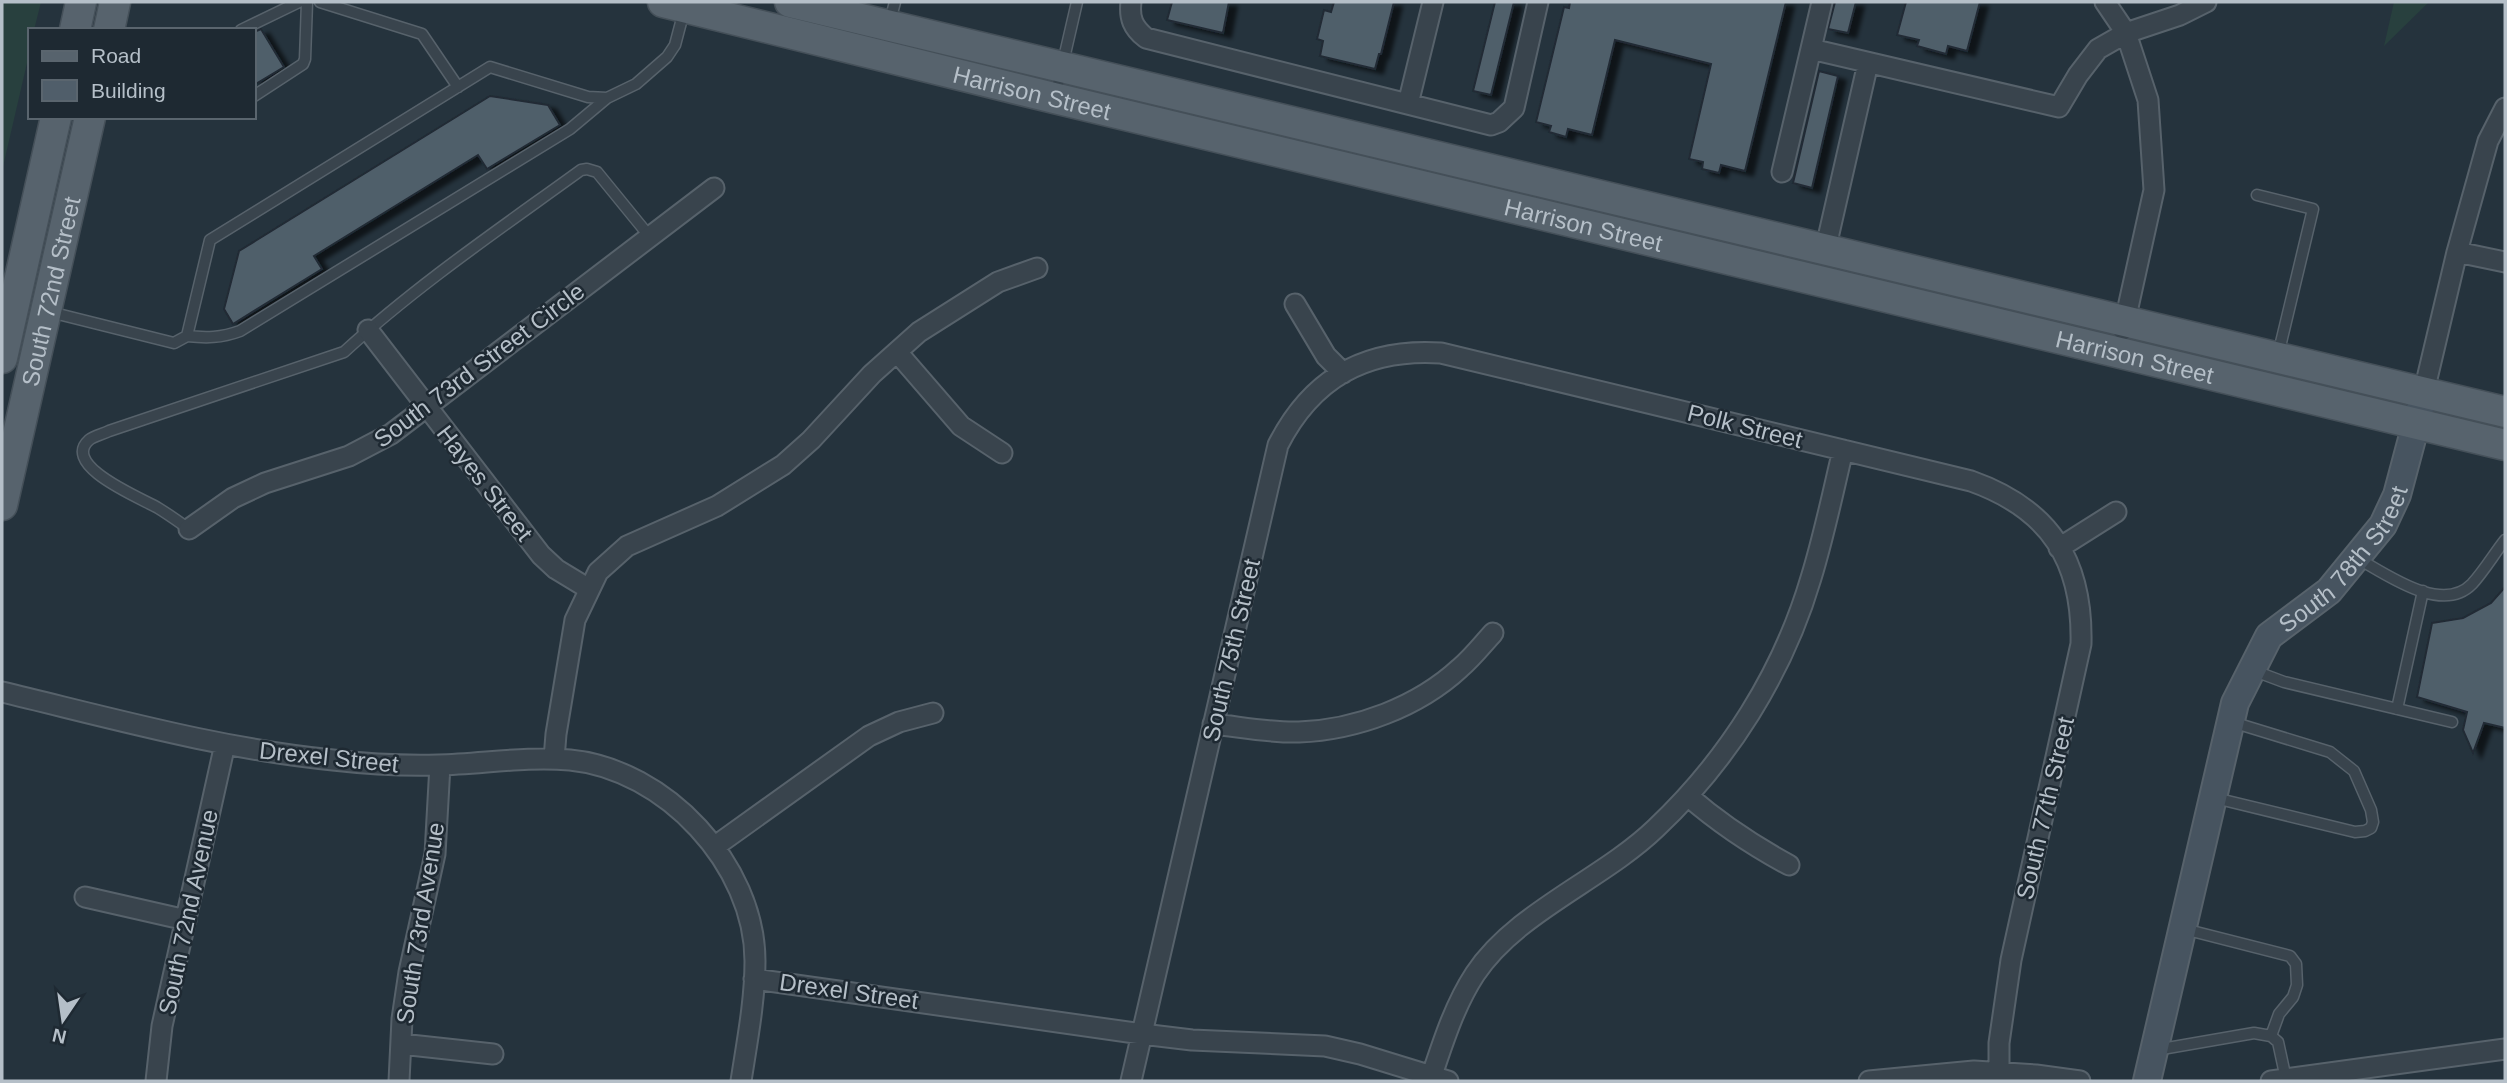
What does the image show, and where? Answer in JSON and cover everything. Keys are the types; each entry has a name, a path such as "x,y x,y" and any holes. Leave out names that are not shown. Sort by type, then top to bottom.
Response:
{"main road":[{"path":"75,28 81,2"},
{"path":"108,28 115,2"},
{"name":"Harrison Street","path":"790,2 892,14 1062,67 2277,359 2420,408 2505,445"},
{"name":"Harrison Street","path":"679,4 1054,98 2118,352 2420,408 2505,412"},
{"name":"South 72nd Street","path":"2,358 56,119"},
{"name":"South 72nd Street","path":"2,505 90,119"}],"street":[{"path":"1131,2 1130,17 1136,30 1146,38 1491,125 1507,117 1514,108 1538,2"},
{"path":"1408,104 1433,2"},
{"path":"1782,172 1822,2"},
{"path":"2105,2 2126,33 2148,100 2154,190 2118,352"},
{"path":"1811,49 2059,107 2098,49 2126,33 2180,15 2206,2"},
{"path":"1825,251 1868,62"},
{"name":"South 78th Street","path":"2147,1081 2235,704 2269,636 2329,591 2383,525 2397,495 2457,252 2488,141 2505,108"},
{"name":"South 73rd Street Circle","path":"189,529 233,498 265,483 369,447 426,407 714,188"},
{"path":"2457,252 2505,262"},
{"path":"554,759 575,620 598,572 627,547 717,506 783,465 811,440 872,374 919,332 998,282 1037,268"},
{"path":"1295,304 1326,356 1343,373"},
{"name":"Hayes Street","path":"368,330 541,555 556,569 589,589"},
{"name":"Polk Street","path":"1343,373 1354,366 1393,355 1417,351 1441,353 1971,481 1997,490 2017,501 2048,530 2059,548"},
{"path":"897,352 961,426 1002,453"},
{"name":"South 75th Street","path":"1130,1081 1278,445 1304,402 1343,373"},
{"path":"1436,1080 1462,997 1493,952 1522,925 1631,850 1688,796 1744,723 1785,649 1812,577 1843,450"},
{"path":"2059,548 2116,512"},
{"name":"South 77th Street","path":"1999,1072 1999,1043 2011,960 2081,644 2082,618 2076,583 2059,548"},
{"path":"1213,724 1298,732 1331,729 1373,718 1404,706 1438,686 1461,668 1493,633"},
{"name":"Drexel Street","path":"2,692 225,744 331,760 393,765 440,765 554,759 573,760 605,768 646,785 665,797 694,821 714,847 729,870 746,908 754,944 754,979 1192,1040 1325,1046 1360,1054 1436,1080"},
{"path":"714,847 869,736 899,722 933,713"},
{"name":"South 72nd Avenue","path":"156,1081 162,1027 225,744"},
{"name":"South 73rd Avenue","path":"399,1081 410,972 435,855 440,765"},
{"path":"1688,796 1750,844 1789,864"},
{"path":"85,897 186,920"},
{"path":"741,1081 754,979"},
{"path":"401,1044 493,1054"},
{"path":"2278,1080 2505,1049"},
{"path":"1869,1081 1941,1073 1999,1072 2080,1081"}],"lane":[{"path":"245,28 299,2"},
{"path":"256,95 303,64 307,2"},
{"path":"320,2 422,34 458,87"},
{"path":"1054,98 1077,2"},
{"path":"46,310 174,342 187,336 225,337 240,331 570,129 608,97 636,84 667,57 675,45 679,4"},
{"path":"187,336 210,240 490,67 588,97 608,97"},
{"path":"189,529 93,470 84,457 84,448 89,440 344,352 483,240 581,170 597,172 650,237"},
{"path":"2257,195 2313,209 2277,359"},
{"path":"2356,558 2404,584 2432,595 2454,595 2471,585 2505,540"},
{"path":"2397,709 2423,591"},
{"path":"2252,670 2284,682 2452,722"},
{"path":"2213,797 2355,832 2371,828 2373,822 2371,810 2354,771 2330,752 2231,722"},
{"path":"2182,929 2290,956 2296,964 2297,985 2294,997 2279,1014 2272,1036"},
{"path":"2153,1051 2254,1032 2272,1036 2278,1042 2278,1080"}],"green space":[{"path":"2,2 41,2 34,28 28,28 28,59 2,171"},
{"path":"2394,2 2429,2 2384,46"}],"building":[{"path":"1172,2 1229,2 1223,33 1167,20"},
{"path":"1334,2 1394,2 1375,69 1320,56 1323,41 1317,39 1324,10 1331,12"},
{"path":"1495,2 1514,2 1491,95 1473,91"},
{"path":"1570,2 1786,2 1745,171 1721,165 1719,173 1702,169 1703,162 1689,159 1711,64 1615,40 1592,135 1568,129 1566,137 1549,132 1551,126 1536,122 1564,7 1569,8"},
{"path":"1835,2 1856,2 1848,33 1828,29"},
{"path":"1906,2 1980,2 1967,51 1948,46 1946,54 1917,46 1919,40 1897,35"},
{"path":"261,29 284,67 256,84 256,31"},
{"path":"1819,71 1838,76 1812,188 1793,183"},
{"path":"490,96 548,105 560,125 487,169 478,155 314,256 322,269 233,324 224,309 239,251"},
{"path":"2505,587 2505,728 2484,723 2473,753 2463,730 2467,712 2417,697 2432,623 2463,618 2491,603"}]}
